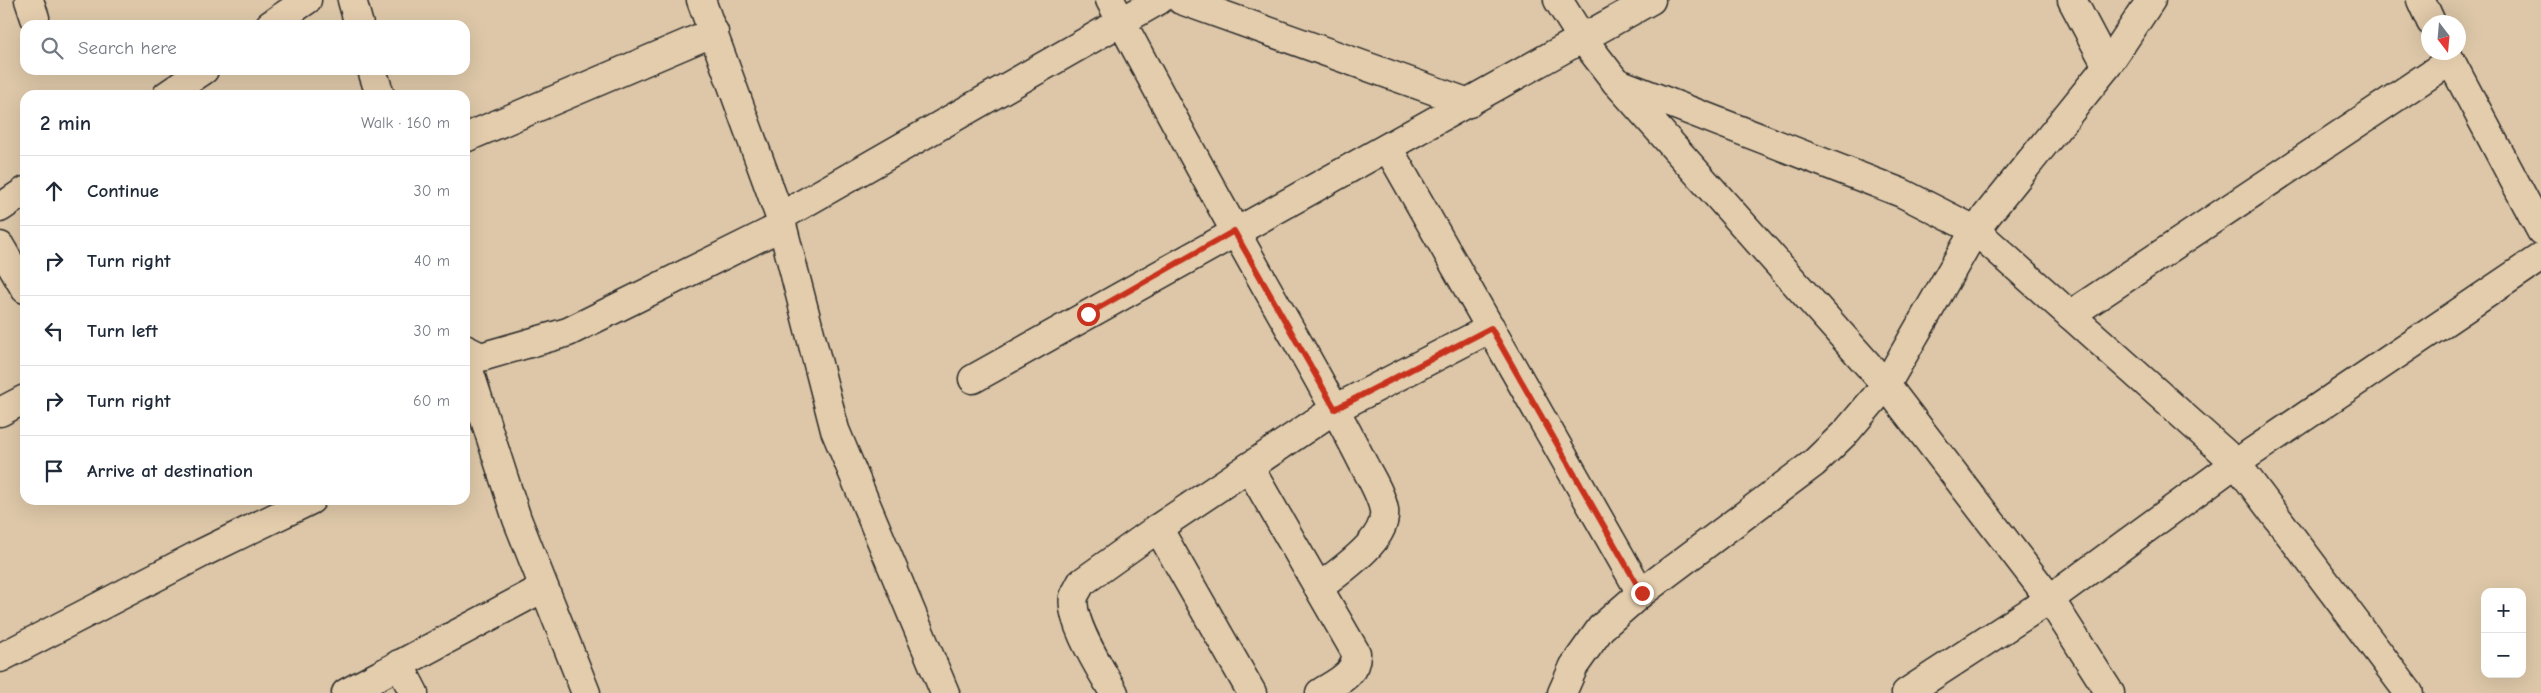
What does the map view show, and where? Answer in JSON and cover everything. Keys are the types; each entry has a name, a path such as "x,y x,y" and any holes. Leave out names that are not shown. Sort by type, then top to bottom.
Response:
{"street":[{"path":"277,20 307,0"},
{"path":"352,0 358,20"},
{"path":"702,0 780,218 835,430 945,693"},
{"path":"780,218 1115,10 1159,0"},
{"path":"1181,0 1469,103"},
{"path":"1558,0 1582,38 1616,82 1886,385 2050,599 2110,693"},
{"path":"973,379 1234,231 1388,148 1651,0"},
{"path":"2072,0 2106,66"},
{"path":"1562,693 1574,666 1601,628 1642,593 1814,463 1847,431 1886,385 1975,230 2106,66 2151,0"},
{"path":"2421,0 2428,15"},
{"path":"1115,10 1234,231 1335,409 1378,494 1384,510 1383,524 1377,536 1367,547 1319,588"},
{"path":"470,136 714,32"},
{"path":"2070,315 2444,60"},
{"path":"2450,60 2541,231"},
{"path":"174,90 197,75"},
{"path":"374,75 378,90"},
{"path":"1616,82 1902,193 1975,230 2236,463 2409,693"},
{"path":"1388,148 1642,593"},
{"path":"0,208 20,194"},
{"path":"470,351 480,356 568,332 780,227 780,218"},
{"path":"0,246 20,281"},
{"path":"1906,693 2050,599 2236,463 2541,257"},
{"path":"1114,693 1080,627 1074,611 1074,597 1081,583 1158,528 1335,409 1491,328"},
{"path":"470,389 475,420 586,693"},
{"path":"0,412 20,402"},
{"path":"1249,467 1351,644 1356,661 1347,675 1320,693"},
{"path":"0,658 202,553 301,505"},
{"path":"1158,528 1252,693"},
{"path":"346,693 544,588"},
{"path":"399,664 414,693"}],"route":[{"path":"1088,314 1234,231 1335,409 1491,328 1642,593"}]}
